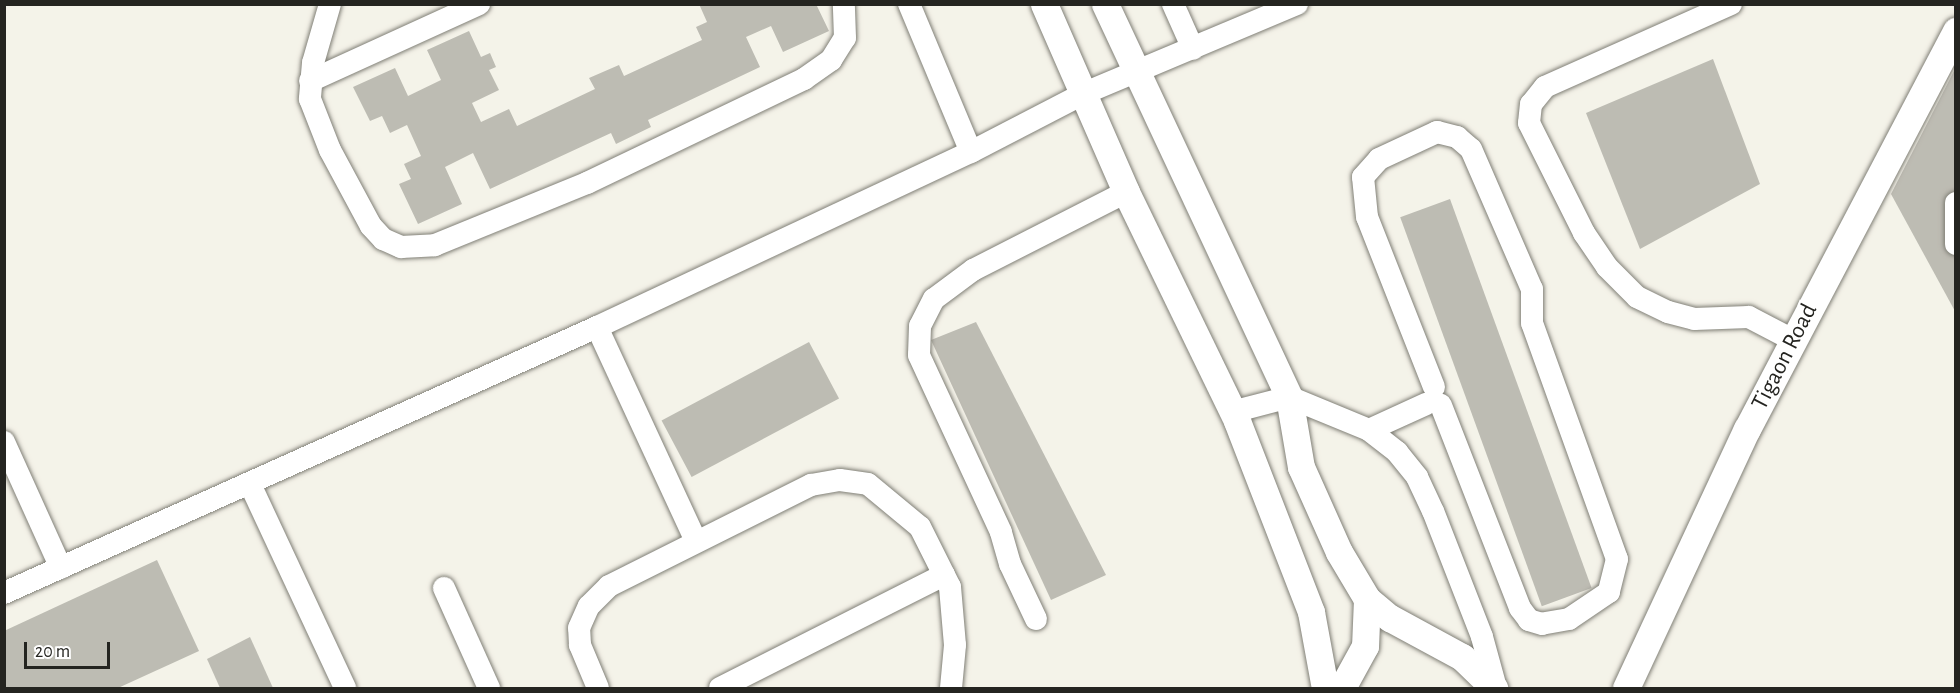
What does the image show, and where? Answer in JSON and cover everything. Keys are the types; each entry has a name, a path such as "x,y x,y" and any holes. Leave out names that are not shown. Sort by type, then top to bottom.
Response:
{"street":[{"path":"330,4 310,81 315,115 371,226 383,239 401,247 435,245 626,166 804,79 831,60 846,38 844,4"},
{"path":"310,81 479,4"},
{"path":"909,4 971,152"},
{"path":"1044,4 1085,93 1126,192 1232,412 1311,612 1325,688"},
{"path":"1105,4 1289,397 1301,467 1339,552 1367,599 1390,618 1462,657 1495,688"},
{"path":"1173,4 1193,48"},
{"path":"4,593 597,327 971,152 1085,93 1193,48 1252,13 1297,4"},
{"path":"1731,4 1545,87 1531,105 1529,123 1584,233 1607,267 1637,297 1668,312 1694,319 1749,317 1795,341"},
{"name":"Tigaon Road","path":"1626,688 1747,429 1956,31"},
{"path":"1437,132 1458,137 1471,149 1532,289 1532,323 1617,559 1609,592 1569,618 1542,624 1529,620 1520,608 1433,399 1376,241 1362,195 1363,177 1367,169 1379,159 1437,132"},
{"path":"1036,619 1010,564 1000,532 919,355 920,326 934,299 973,270 1126,192"},
{"path":"1956,203 1956,244"},
{"path":"597,327 696,541"},
{"path":"1232,412 1289,397 1369,430 1397,452 1421,486 1482,637 1495,688"},
{"path":"1369,430 1433,399"},
{"path":"4,442 61,568"},
{"path":"598,688 580,645 579,628 590,606 609,586 812,485 840,480 868,484 887,496 920,527 950,587 955,645 951,688"},
{"path":"250,484 345,688"},
{"path":"720,688 944,575"},
{"path":"444,588 489,688"},
{"path":"1342,688 1365,646 1367,599"}],"building":[{"path":"699,4 816,4 829,31 783,52 771,26 746,37 760,67 648,120 651,127 616,144 611,133 490,189 473,153 445,167 462,204 418,224 399,184 411,179 404,164 421,156 407,125 390,133 382,116 370,121 353,87 395,68 408,96 441,80 427,50 469,31 481,57 490,53 496,67 489,70 499,90 472,103 481,122 509,109 517,126 595,89 589,78 619,65 624,76 702,40 696,27 707,22"},
{"path":"1713,59 1760,184 1640,249 1586,113"},
{"path":"1956,67 1956,313 1891,194"},
{"path":"1450,199 1592,588 1542,606 1400,217"},
{"path":"976,322 1106,575 1051,600 931,340"},
{"path":"809,342 839,399 692,477 662,420"},
{"path":"157,560 199,651 118,688 4,688 4,631"},
{"path":"250,637 273,688 220,688 207,659"}]}
